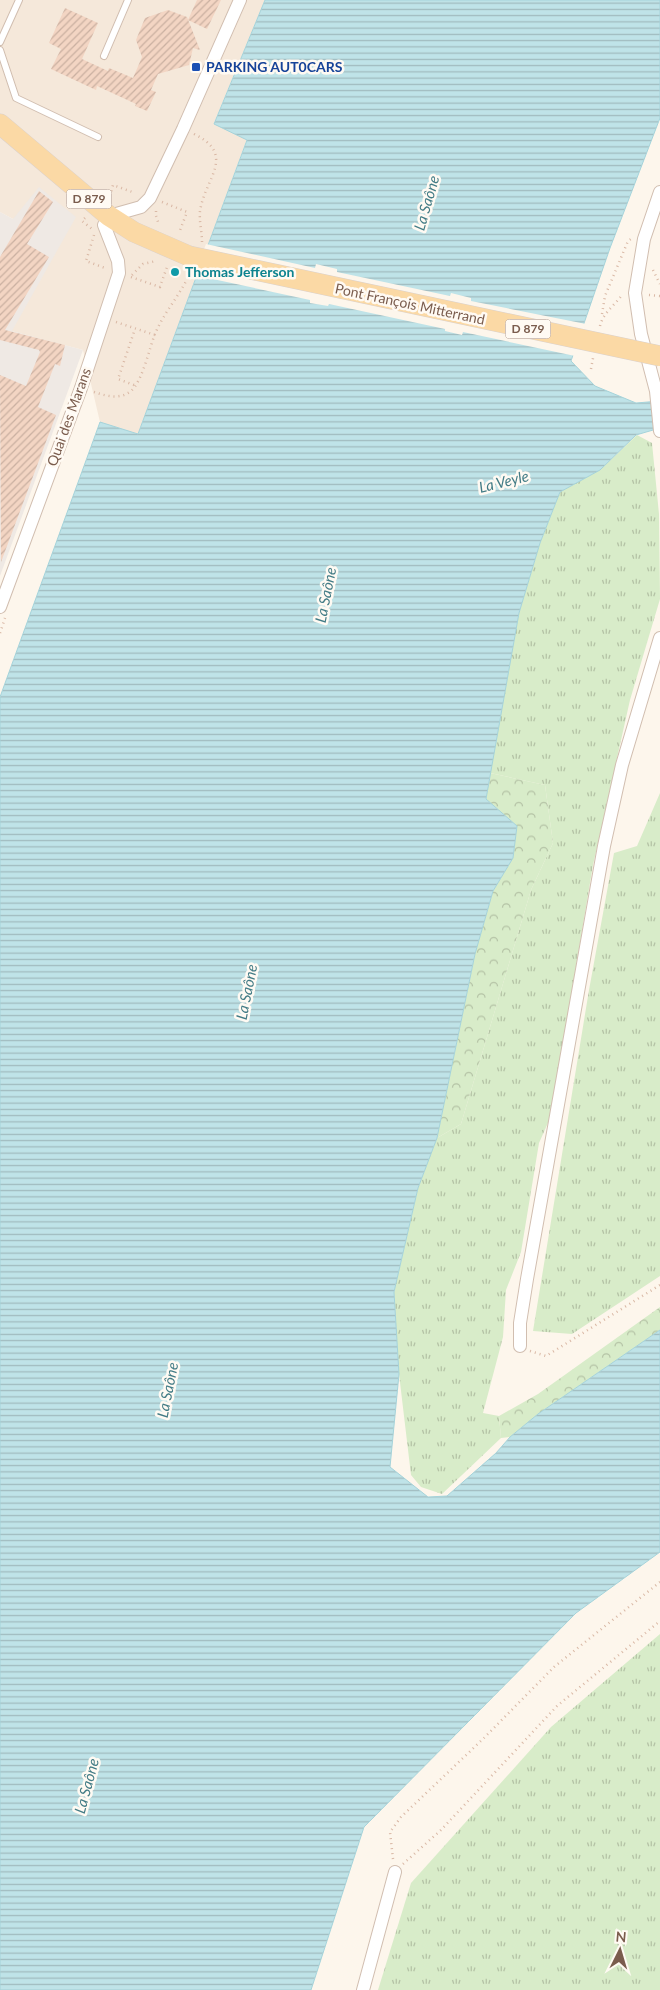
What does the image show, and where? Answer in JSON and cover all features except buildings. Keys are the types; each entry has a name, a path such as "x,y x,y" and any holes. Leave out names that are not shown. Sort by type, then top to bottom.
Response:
{"main road":[{"name":"D 879","path":"0,124 121,236 162,252 194,257"},
{"name":"D 879","path":"0,138 107,221"},
{"name":"Pont François Mitterrand","path":"194,257 660,356"}],"street":[{"path":"107,221 141,208 150,198 240,0"},
{"path":"660,192 644,239 635,293 641,334 656,391 660,431"},
{"name":"Quai des Marans","path":"0,607 81,388 119,273 118,261 107,221"},
{"path":"520,1346 520,1323 527,1279 604,846 622,765 660,638"},
{"path":"363,1990 395,1872"}],"lane":[{"path":"0,42 19,0"},
{"path":"104,56 128,0"},
{"path":"0,50 16,98 98,137"}],"path":[{"path":"87,390 108,396 122,396 132,390 142,371 164,316 182,290 202,233 200,211 217,162 217,154 212,146 204,139 191,133"},
{"path":"158,201 187,212 179,234"},
{"path":"157,208 156,216 160,230"},
{"path":"598,334 605,296 628,241 644,239"},
{"path":"158,261 143,264 131,277 160,287 169,262 163,262"},
{"path":"602,316 627,292 660,296"},
{"path":"104,318 155,336"},
{"path":"135,328 118,379 135,385"},
{"path":"591,369 595,352"},
{"path":"520,1346 546,1356 660,1285"},
{"path":"395,1872 390,1832 401,1817 483,1739 554,1667 660,1582"},
{"path":"395,1872 441,1830 557,1706 660,1621"}],"shaded area":[{"path":"0,0 265,0 214,123 247,139 138,434 100,422 83,350 11,331 75,217 13,219 0,212"},
{"path":"39,187 76,217 12,331 83,350 0,576 0,212 13,219"}],"green space":[{"path":"637,435 652,443 659,514 660,599 630,700 593,865 551,1116 539,1143 521,1252 506,1290 503,1337 483,1413 499,1416 501,1438 442,1494 421,1487 411,1475 399,1374 394,1292 418,1188 437,1138 461,1124 531,890 553,843 545,785 490,773 519,613 540,543 560,492 600,470"},
{"path":"490,773 545,785 553,843 531,890 461,1124 437,1138 475,954 493,891 513,858 517,826 486,799"},
{"path":"660,793 660,1276 572,1334 533,1331 589,990 614,853 637,846"},
{"path":"660,1307 660,1330 538,1414 510,1437 501,1438 499,1416 538,1394"},
{"path":"660,1634 660,1990 378,1990 411,1883 551,1727"}],"water":[{"path":"265,0 660,0 660,118 610,248 571,361 595,386 636,403 660,401 660,428 636,435 600,470 560,492 540,543 519,613 486,799 517,826 513,858 493,891 475,954 437,1138 418,1188 394,1292 399,1374 390,1467 428,1497 447,1496 496,1453 510,1437 538,1414 660,1330 660,1552 576,1613 364,1827 311,1990 0,1990 0,697 100,422 138,434 247,140 214,124"}],"pier":[{"path":"206,244 315,268 316,264 337,269 337,272 450,296 451,293 471,298 471,301 586,324 575,356 463,332 462,335 445,331 445,329 329,304 328,306 310,303 310,300 194,275"}],"place":[{"name":"PARKING AUT0CARS","path":"196,67"},
{"name":"Thomas Jefferson","path":"175,272"}],"water label":[{"name":"La Saône","path":"427,203"},
{"name":"La Veyle","path":"504,482"},
{"name":"La Saône","path":"326,595"},
{"name":"La Saône","path":"247,992"},
{"name":"La Saône","path":"168,1390"},
{"name":"La Saône","path":"87,1786"}]}
